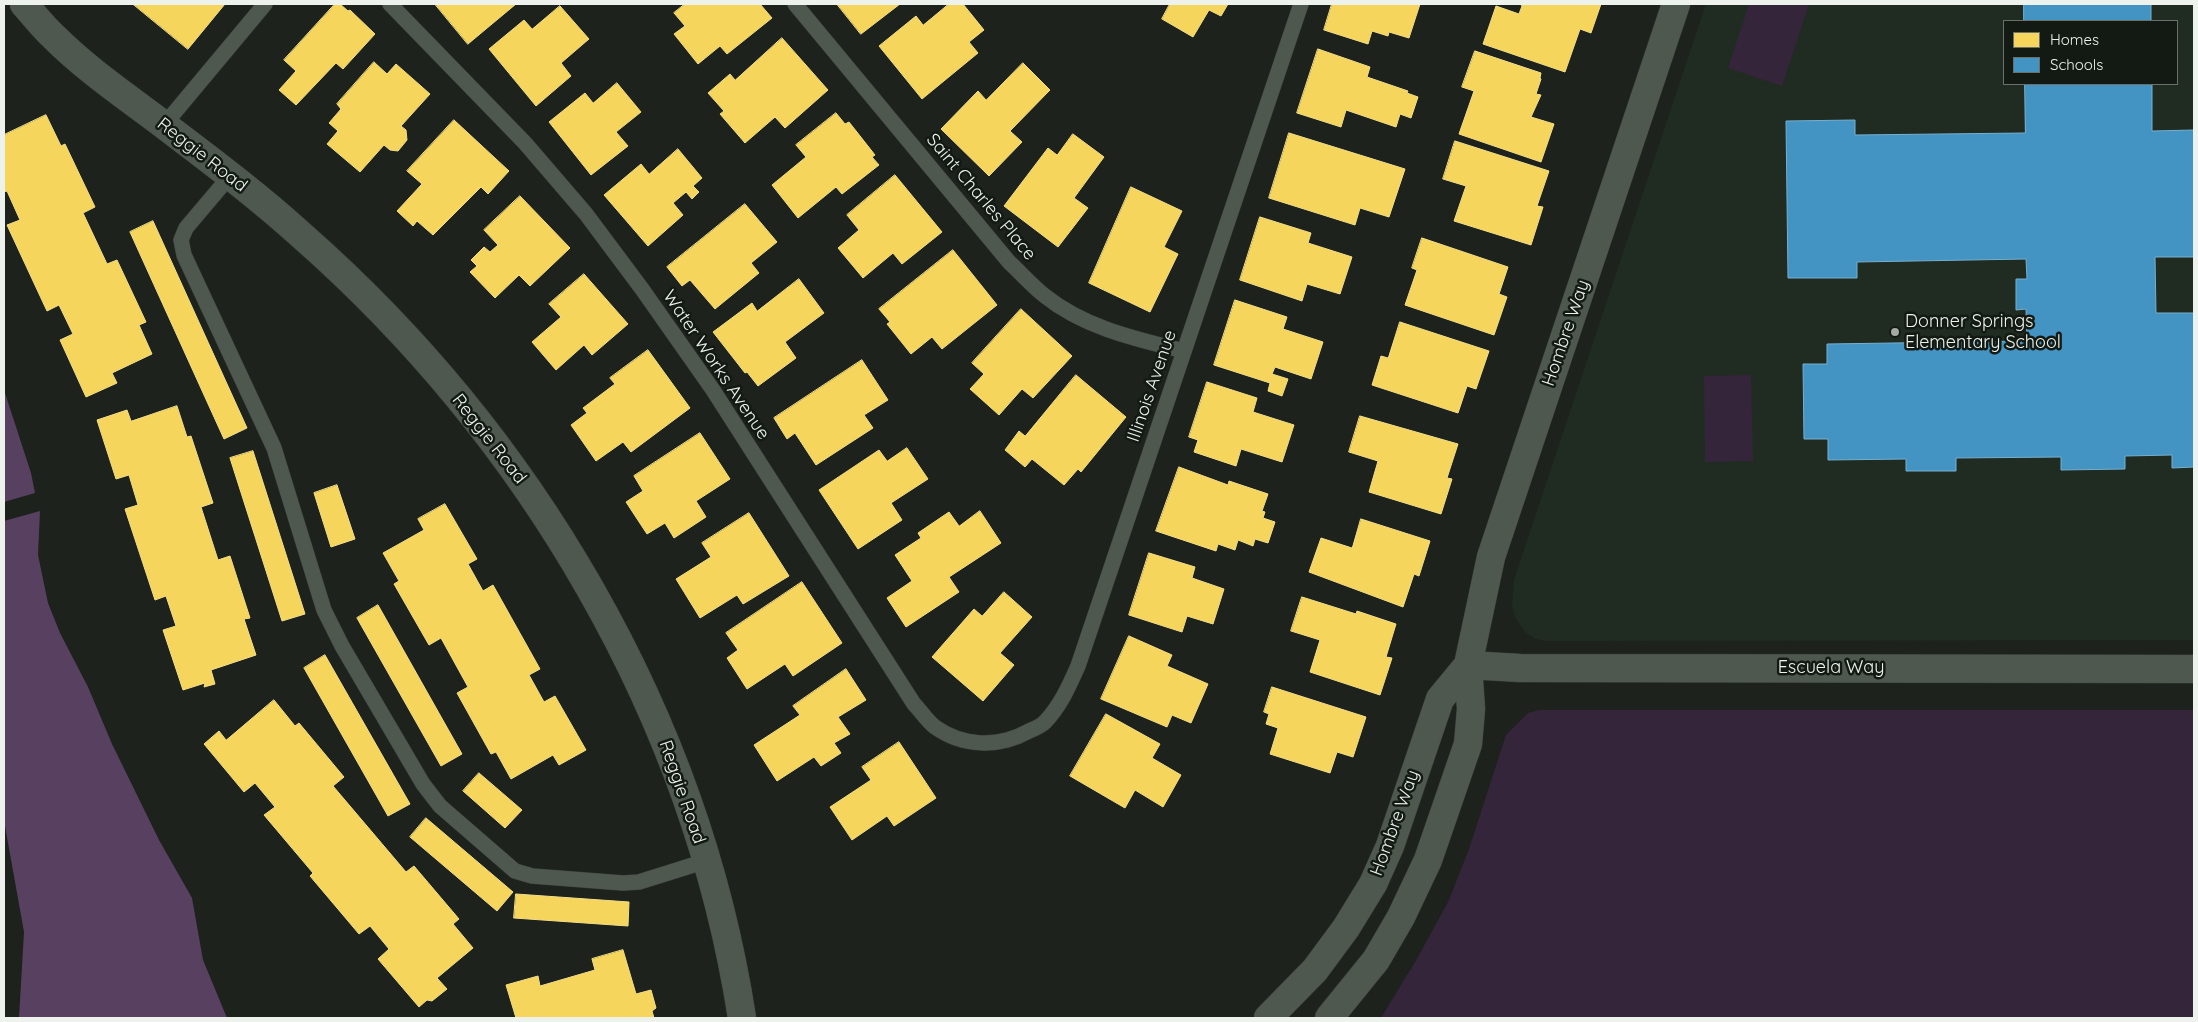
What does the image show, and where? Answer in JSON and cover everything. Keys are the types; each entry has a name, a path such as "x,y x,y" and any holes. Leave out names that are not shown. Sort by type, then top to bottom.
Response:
{"street":[{"name":"Reggie Road","path":"24,4 54,37 90,68 230,176 296,230 359,288 438,374 491,437 539,504 586,578 627,655 664,741 719,904 742,1018"},
{"name":"Hombre Way","path":"1329,1018 1376,960 1401,917 1428,860 1468,744 1471,709 1468,665 1491,557 1676,4"},
{"name":"Hombre Way","path":"1268,1018 1315,970 1346,928 1373,884 1390,846 1440,699 1468,665"},
{"name":"Escuela Way","path":"1468,665 1520,668 2194,669"}],"lane":[{"path":"164,125 265,4"},
{"name":"Water Works Avenue","path":"390,4 525,143 586,214 642,288 713,390 914,704 935,726 955,737 994,744"},
{"name":"Saint Charles Place","path":"795,4 1009,262 1045,296 1079,318 1130,337 1184,351"},
{"name":"Illinois Avenue","path":"994,744 1018,737 1044,723 1062,701 1078,666 1301,4"},
{"path":"230,176 186,228 181,240 184,255 274,448 324,610 342,646 423,784 440,806 515,871 532,876 623,883 639,882 706,861"}],"shaded area":[{"name":"Donner Springs Elementary School","path":"1706,4 2194,4 2194,640 1545,641 1534,638 1525,632 1516,619 1512,607 1514,580"},
{"path":"1749,4 1809,4 1782,86 1728,68"},
{"path":"1751,375 1753,461 1705,462 1704,376"},
{"path":"4,390 31,473 35,493 4,502"},
{"path":"40,511 38,555 48,603 60,633 88,687 112,744 159,840 192,898 203,960 227,1018 19,1018 24,932 5,826 4,805 4,521"},
{"path":"1539,710 2194,710 2194,1018 1381,1018 1418,957 1449,900 1469,849 1506,735 1528,713"}],"building: Homes":[{"path":"133,4 225,4 188,49"},
{"path":"335,4 340,4 348,11 350,10 375,34 343,69 336,63 296,105 279,90 296,71 284,60"},
{"path":"435,4 516,4 468,44"},
{"path":"685,4 760,4 772,18 727,54 720,46 698,64 674,34 685,26 674,13"},
{"path":"837,4 900,4 861,34"},
{"path":"949,4 963,4 984,30 969,42 978,53 922,99 879,46 916,16 923,25"},
{"path":"1170,4 1228,4 1221,16 1209,10 1193,37 1162,19"},
{"path":"1332,4 1420,4 1409,38 1389,32 1388,36 1372,31 1368,44 1324,30"},
{"path":"1520,4 1601,4 1591,33 1580,29 1565,72 1483,44 1496,6 1519,14 1522,6"},
{"path":"560,6 589,39 561,63 571,76 536,106 489,49 524,20 532,29"},
{"path":"782,38 828,90 785,128 775,117 745,143 720,114 724,111 708,93 730,74 735,80"},
{"path":"1318,49 1370,67 1367,77 1408,91 1407,93 1418,97 1411,118 1400,114 1396,127 1346,110 1341,127 1297,113"},
{"path":"1475,51 1541,73 1536,94 1541,95 1531,117 1554,124 1541,162 1459,134 1474,91 1462,87"},
{"path":"374,62 387,74 396,64 430,94 401,126 406,130 407,140 398,151 390,150 384,145 360,172 327,144 338,131 329,123 341,109 337,104"},
{"path":"1023,63 1050,90 1010,131 1022,142 989,176 941,129 978,91 986,100"},
{"path":"617,83 641,112 616,132 628,146 591,175 549,122 585,93 593,103"},
{"path":"836,113 845,124 849,122 875,155 872,157 879,165 842,194 836,187 798,218 772,185 806,157 796,145"},
{"path":"46,115 61,146 65,144 95,207 83,213 107,264 117,260 146,322 139,325 152,354 112,373 117,383 86,397 60,340 73,334 59,305 47,311 7,225 20,220 7,191 4,192 4,135"},
{"path":"454,120 509,171 488,194 481,187 433,235 417,221 413,226 397,211 422,184 407,171"},
{"path":"1289,133 1405,169 1389,217 1360,208 1355,225 1269,198"},
{"path":"1073,134 1104,157 1074,198 1088,208 1058,247 1004,206 1048,148 1057,155"},
{"path":"1455,141 1549,171 1537,206 1543,207 1531,245 1454,221 1466,186 1443,179"},
{"path":"678,149 702,178 693,186 699,192 692,199 686,192 673,203 683,215 648,246 604,195 641,164 649,174"},
{"path":"895,175 942,232 902,264 893,253 863,278 838,248 859,230 847,215"},
{"path":"1131,187 1182,211 1164,247 1178,254 1150,312 1089,283"},
{"path":"520,196 570,248 530,286 519,275 495,298 470,272 477,266 471,260 484,247 490,252 498,245 484,230"},
{"path":"745,204 777,242 751,263 759,273 715,309 690,280 682,286 667,267"},
{"path":"1260,217 1311,233 1308,243 1352,257 1340,294 1307,284 1302,301 1240,280"},
{"path":"153,221 247,428 224,439 130,232"},
{"path":"1422,238 1508,267 1499,294 1507,297 1494,335 1405,305 1417,270 1412,268"},
{"path":"953,250 997,305 942,349 932,337 911,354 887,324 890,322 879,309"},
{"path":"584,274 628,324 592,355 584,345 556,370 532,342 561,317 549,304"},
{"path":"799,279 824,313 785,342 796,358 758,386 747,372 745,373 713,332 752,303 757,311"},
{"path":"1235,300 1287,317 1283,329 1323,342 1311,379 1275,367 1272,374 1288,379 1282,396 1268,391 1270,383 1214,365"},
{"path":"1021,309 1072,356 1033,398 1022,389 999,415 970,389 984,374 972,363"},
{"path":"1400,322 1489,351 1476,389 1467,386 1458,413 1372,385 1381,356 1388,358"},
{"path":"648,350 690,408 631,452 623,442 596,461 571,425 587,413 583,408 615,384 610,378"},
{"path":"862,360 888,400 864,415 873,428 816,465 795,433 787,439 774,418"},
{"path":"1076,375 1126,417 1081,472 1078,469 1064,485 1032,459 1025,467 1005,450 1019,431 1025,436"},
{"path":"1207,382 1257,398 1253,412 1294,425 1282,462 1241,449 1236,466 1194,452 1198,440 1189,437"},
{"path":"177,406 187,437 191,436 213,503 201,507 218,560 230,556 250,618 244,619 256,655 211,670 215,684 204,687 205,683 183,690 163,630 176,626 166,596 155,600 125,509 138,505 129,475 116,479 97,420 127,410 131,421"},
{"path":"1360,416 1458,444 1447,478 1452,479 1441,514 1369,492 1378,461 1349,452"},
{"path":"700,433 730,479 696,501 706,517 674,538 665,523 647,534 626,502 643,491 634,476"},
{"path":"907,448 928,479 891,503 902,520 858,549 819,490 879,450 887,461"},
{"path":"253,451 305,614 282,621 230,458"},
{"path":"1179,467 1228,485 1229,481 1268,494 1262,511 1265,512 1263,518 1275,522 1268,543 1255,539 1253,546 1238,540 1235,550 1218,544 1216,551 1156,531"},
{"path":"337,485 355,539 331,547 314,493"},
{"path":"445,504 477,559 468,564 483,591 493,585 540,669 529,675 544,702 555,696 586,750 559,765 553,755 511,779 496,752 491,754 457,693 468,687 441,638 429,645 394,584 399,581 383,553 424,530 418,519"},
{"path":"980,511 1001,543 949,577 959,592 906,627 887,598 912,581 895,555 921,538 918,533 949,512 959,526"},
{"path":"749,513 789,576 743,604 737,595 700,618 676,579 711,557 702,543"},
{"path":"1361,519 1430,541 1419,576 1414,574 1403,607 1309,572 1321,538 1352,548"},
{"path":"1149,553 1195,567 1192,578 1224,589 1213,624 1187,616 1182,632 1129,615"},
{"path":"802,582 842,643 793,676 785,664 747,689 727,658 738,650 726,633"},
{"path":"1004,592 1032,617 1000,653 1014,665 983,701 932,657 974,609 982,616"},
{"path":"1302,597 1356,614 1357,611 1396,624 1386,657 1392,658 1380,695 1310,672 1320,640 1291,631"},
{"path":"378,605 462,754 441,766 357,618"},
{"path":"1129,636 1172,655 1167,666 1208,684 1191,723 1172,715 1167,727 1101,699"},
{"path":"325,655 410,804 388,816 304,668"},
{"path":"846,669 866,700 838,717 850,734 834,743 841,753 821,766 814,757 777,781 754,745 800,715 793,706"},
{"path":"1272,687 1366,717 1353,757 1337,752 1330,773 1270,754 1278,728 1266,724 1269,714 1264,712"},
{"path":"274,700 295,726 299,723 344,777 333,786 406,872 414,866 459,919 453,924 473,948 437,978 447,989 432,1001 427,1000 419,1007 378,959 389,949 370,926 359,934 310,876 313,873 264,815 275,807 255,783 244,792 204,744 219,731 226,740"},
{"path":"1106,714 1160,744 1152,758 1181,775 1163,807 1135,790 1125,808 1070,776"},
{"path":"899,742 936,798 894,826 887,816 852,840 830,807 871,780 862,767"},
{"path":"479,773 522,810 505,828 463,791"},
{"path":"426,818 513,892 497,911 410,837"},
{"path":"516,894 629,902 628,926 514,918"},
{"path":"623,950 636,994 651,990 656,1008 652,1011 654,1018 516,1018 506,985 538,976 540,986 595,970 592,959"}],"building: Schools":[{"path":"2024,4 2151,4 2151,20 2024,20"},
{"path":"2025,85 2152,85 2152,131 2194,130 2194,257 2155,257 2156,313 2194,313 2194,467 2172,468 2172,455 2125,456 2125,469 2061,470 2061,457 1956,458 1956,471 1906,471 1906,459 1828,460 1828,439 1804,439 1803,364 1827,364 1827,344 2027,341 2026,309 2016,310 2016,279 2027,279 2026,259 1857,262 1857,278 1788,278 1786,121 1855,120 1855,135 2025,133"}],"place":[{"name":"Donner Springs Elementary School","path":"1895,332"}]}
